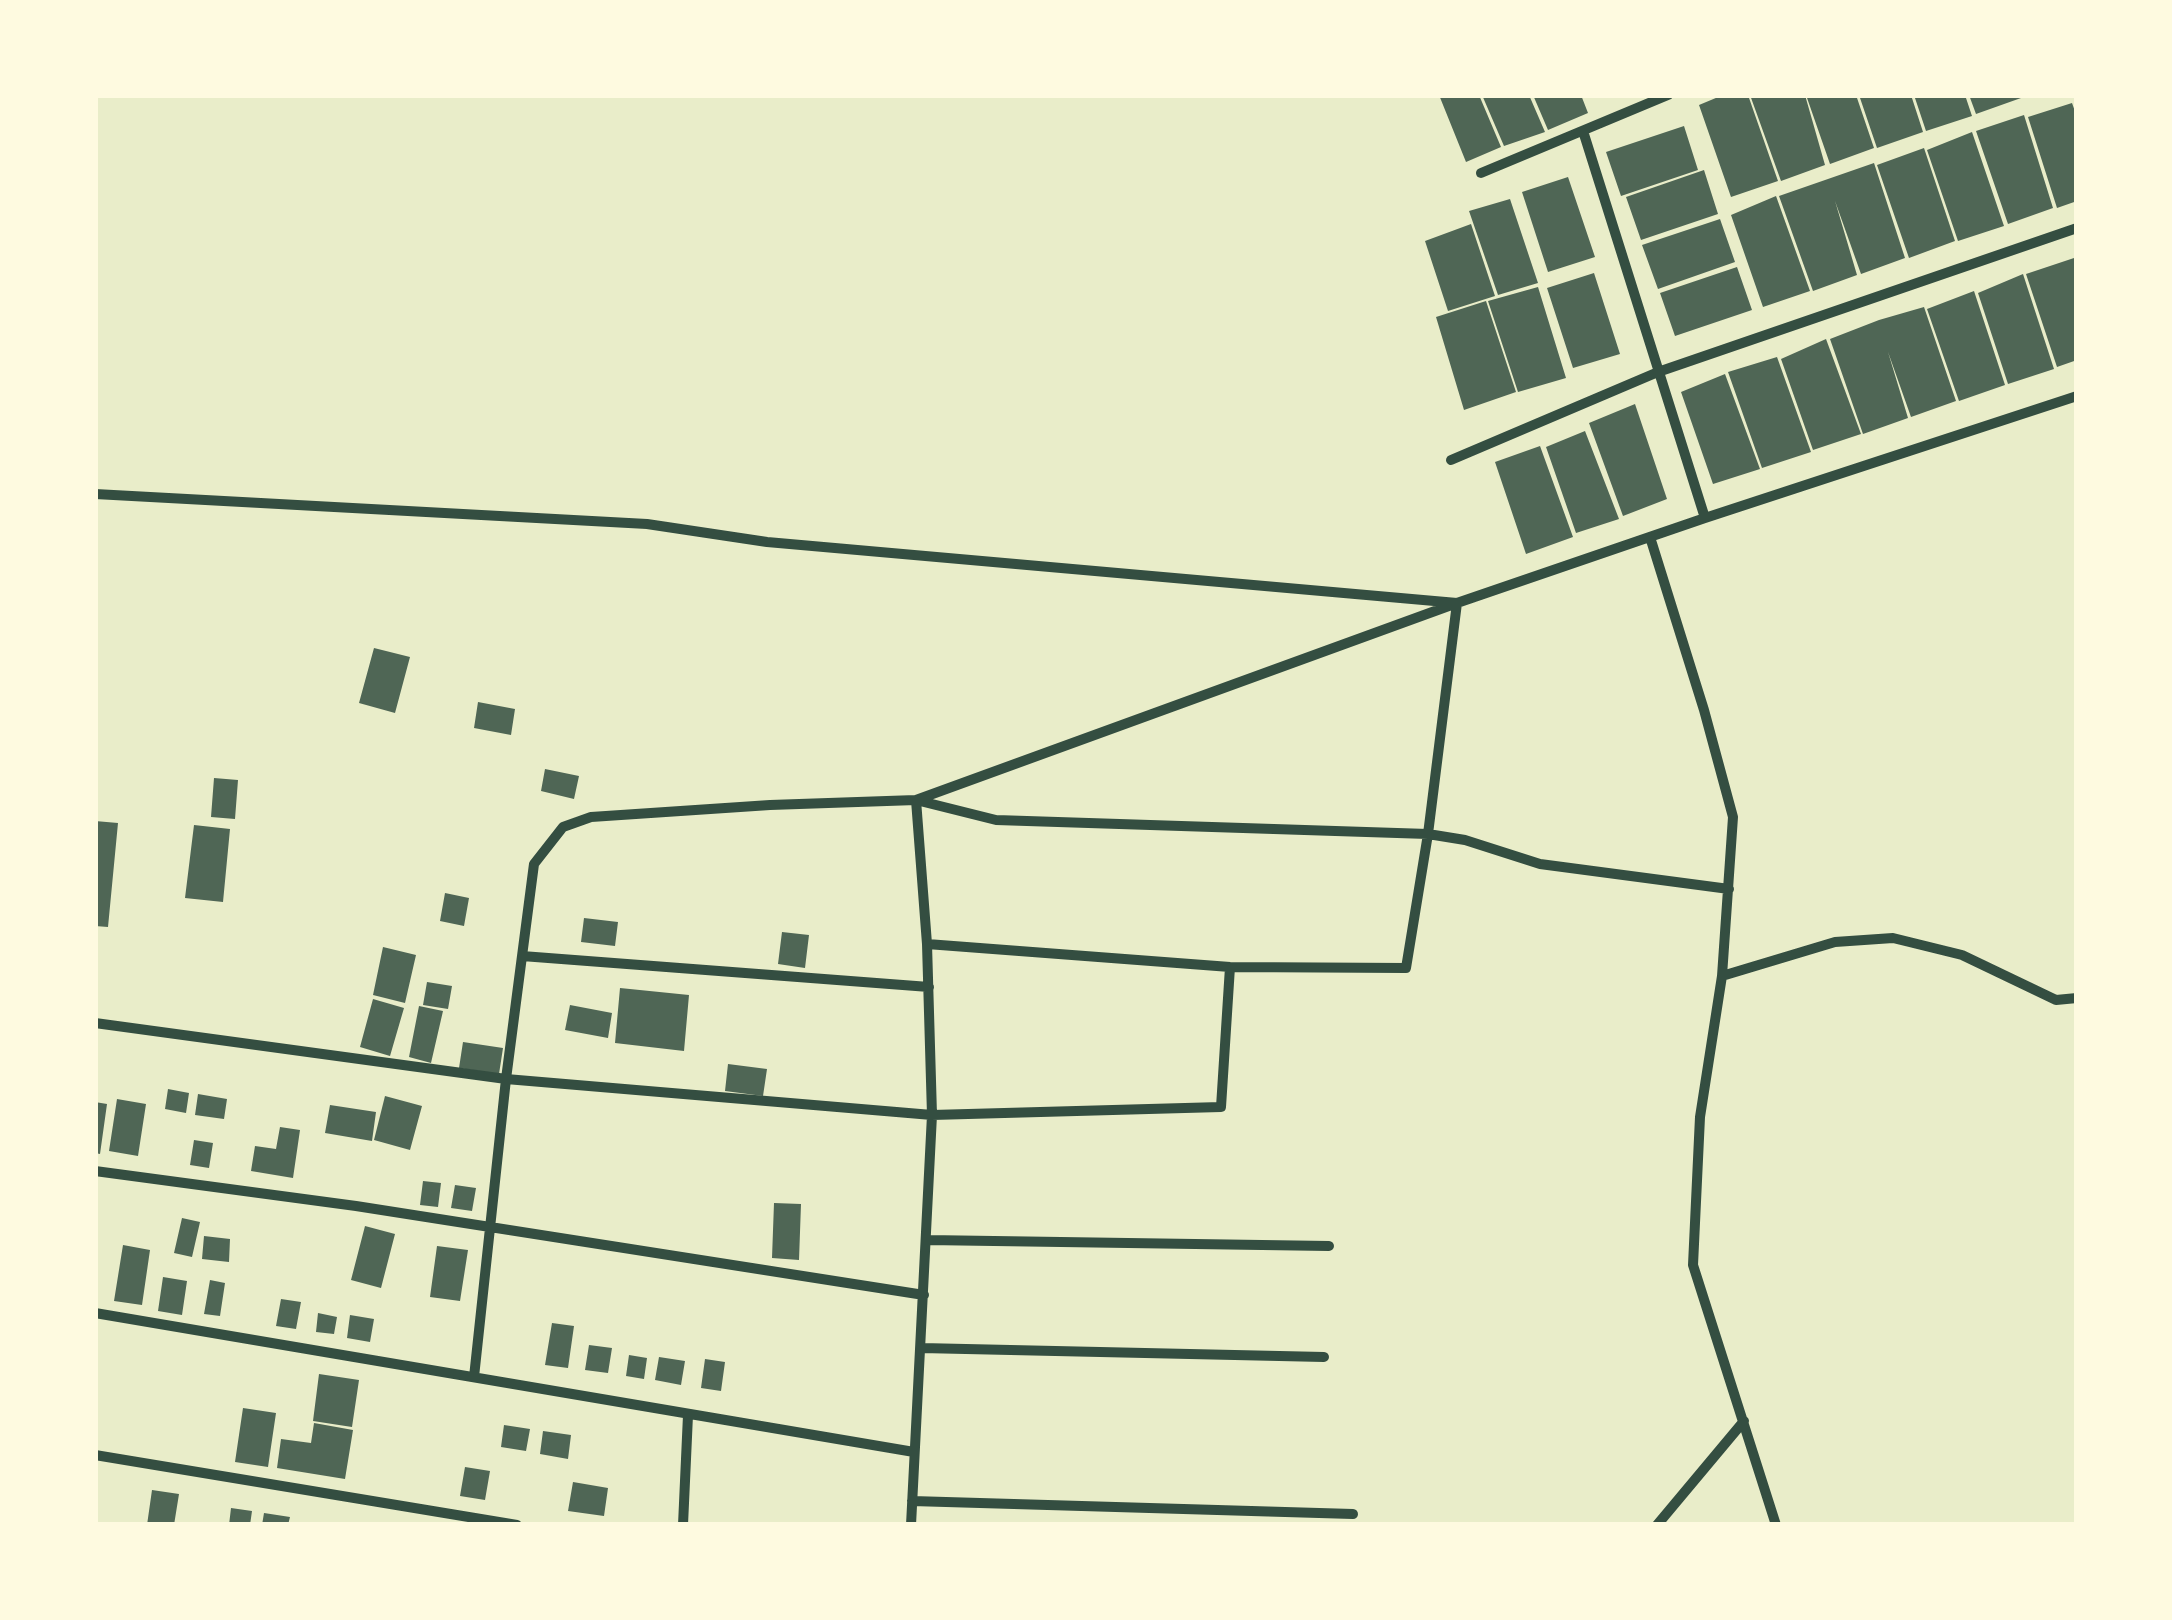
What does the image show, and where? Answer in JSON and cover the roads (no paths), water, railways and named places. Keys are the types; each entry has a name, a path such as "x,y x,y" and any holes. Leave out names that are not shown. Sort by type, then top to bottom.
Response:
{"street":[{"path":"1481,173 1668,95"},
{"path":"1583,131 1706,518"},
{"path":"1450,460 1658,372 2077,228"},
{"path":"916,800 1457,604 2077,396"},
{"path":"95,494 647,524 768,542 1457,604"},
{"path":"1650,537 1734,816 1722,976 1700,1117 1693,1265 1776,1525"},
{"path":"926,944 1230,967 1406,968 1428,834 1457,604"},
{"path":"911,1525 932,1114 929,987 916,800"},
{"path":"474,1377 534,864 563,827 592,817 916,800 996,820 1428,834 1466,840 1540,864 1728,889"},
{"path":"1722,976 1835,942 1893,938 1962,955 2056,1000 2077,998"},
{"path":"522,956 929,987"},
{"path":"95,1023 506,1079 932,1114 1221,1106 1230,967"},
{"path":"95,1171 356,1206 924,1296"},
{"path":"926,1240 1329,1246"},
{"path":"95,1313 914,1452"},
{"path":"921,1348 1324,1357"},
{"path":"683,1525 688,1415"},
{"path":"1657,1525 1744,1421"},
{"path":"95,1455 517,1525"},
{"path":"912,1502 1353,1514"}]}
